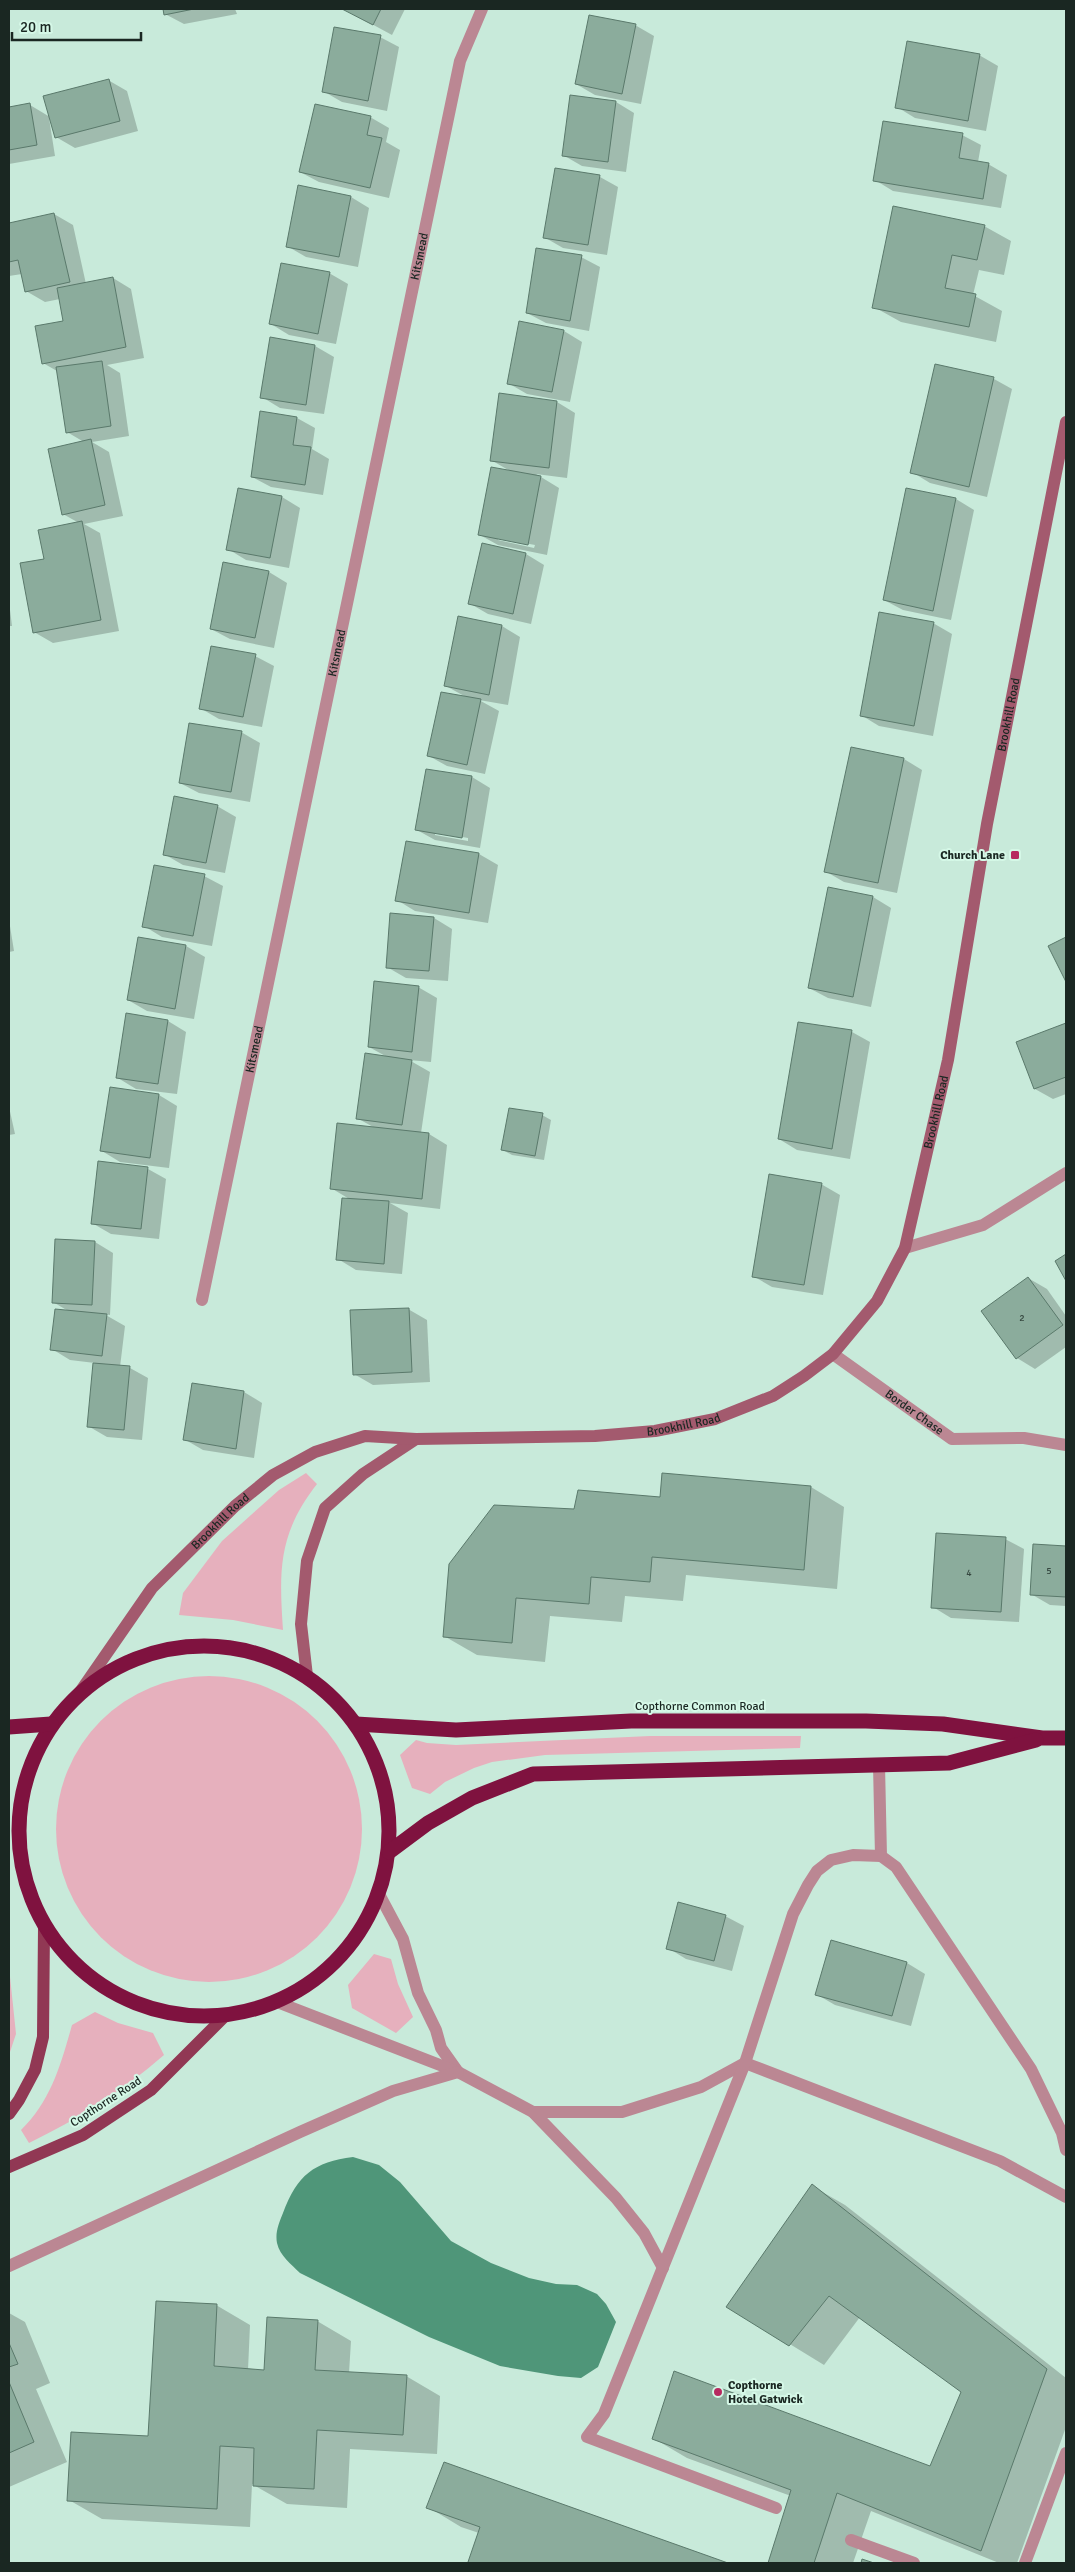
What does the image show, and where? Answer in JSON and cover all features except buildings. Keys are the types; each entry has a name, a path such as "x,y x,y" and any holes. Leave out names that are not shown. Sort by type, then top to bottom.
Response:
{"highway":[{"path":"215,1645 248,1650 281,1662 307,1676 335,1699 356,1724 378,1766 388,1810 389,1852 386,1874 366,1922 349,1948 317,1978 277,2002 225,2016 180,2016 128,2001 88,1978 64,1954 44,1928 30,1898 15,1863 16,1843 21,1791 28,1768 51,1724 64,1706 80,1692 110,1672 138,1661 184,1648 215,1645"},
{"name":"Copthorne Common Road","path":"356,1724 456,1730 631,1721 866,1721 944,1724 1042,1738 1066,1738"},
{"path":"9,1727 51,1724"},
{"name":"Copthorne Common Road","path":"389,1852 428,1823 472,1798 533,1774 949,1763 1042,1738"}],"main road":[{"path":"9,2114 35,2070 43,2037 44,1928"},
{"name":"Copthorne Road","path":"9,2167 83,2136 150,2090 225,2016"}],"street":[{"name":"Kitsmead","path":"202,1300 460,61 482,9"},
{"name":"Brookhill Road","path":"80,1692 152,1588 234,1506 273,1475 315,1452 365,1436 416,1439 595,1436 655,1431 715,1419 773,1396 804,1376 833,1354 876,1301 905,1248 948,1060 987,824 1066,422"},
{"path":"905,1248 983,1224 1066,1173"},
{"name":"Border Chase","path":"833,1354 952,1439 1024,1438 1066,1445"},
{"path":"307,1676 301,1624 307,1561 325,1508 363,1474 416,1439"},
{"path":"879,1766 881,1856"},
{"path":"776,2508 587,2438 604,2414 745,2063 793,1914 817,1871 831,1860 853,1855 881,1856 896,1867 1031,2070 1062,2133 1066,2150"},
{"path":"379,1894 403,1939 418,1993 436,2030 440,2048 458,2072"},
{"path":"277,2002 458,2072 533,2112 616,2198 644,2232 662,2268"},
{"path":"533,2112 622,2112 702,2088 745,2063"},
{"path":"745,2063 1000,2161 1066,2197"},
{"path":"9,2266 308,2128 394,2092 458,2072"},
{"path":"1025,2563 1066,2453"},
{"path":"851,2540 914,2563"}],"shaded area":[{"path":"306,1473 317,1484 295,1519 284,1553 281,1589 283,1630 233,1620 179,1615 183,1593 222,1541 279,1490"},
{"path":"209,1676 239,1679 268,1688 294,1702 317,1721 336,1744 350,1770 359,1799 362,1829 359,1859 350,1888 336,1914 317,1937 294,1956 268,1970 239,1979 209,1982 179,1979 150,1970 124,1956 101,1937 82,1914 68,1888 59,1859 56,1829 59,1799 68,1770 82,1744 101,1721 124,1702 150,1688 179,1679"},
{"path":"650,1736 801,1736 800,1748 545,1755 492,1762 474,1768 445,1782 430,1794 412,1788 400,1755 416,1740 427,1743 456,1745"},
{"path":"374,1954 391,1959 398,1984 413,2017 396,2033 352,2008 348,1985"},
{"path":"9,1967 16,2034 9,2055"},
{"path":"95,2012 118,2023 153,2033 164,2055 100,2104 29,2143 21,2130 40,2107 54,2081 72,2025"},
{"path":"353,2157 379,2165 400,2182 451,2241 491,2263 529,2278 556,2284 577,2285 597,2294 606,2304 616,2322 598,2367 581,2378 500,2366 429,2337 300,2273 283,2256 277,2243 280,2220 288,2200 301,2180 317,2167 339,2159"}],"place":[{"name":"Church Lane","path":"1015,855"},
{"name":"Copthorne Hotel Gatwick","path":"718,2392"}]}
